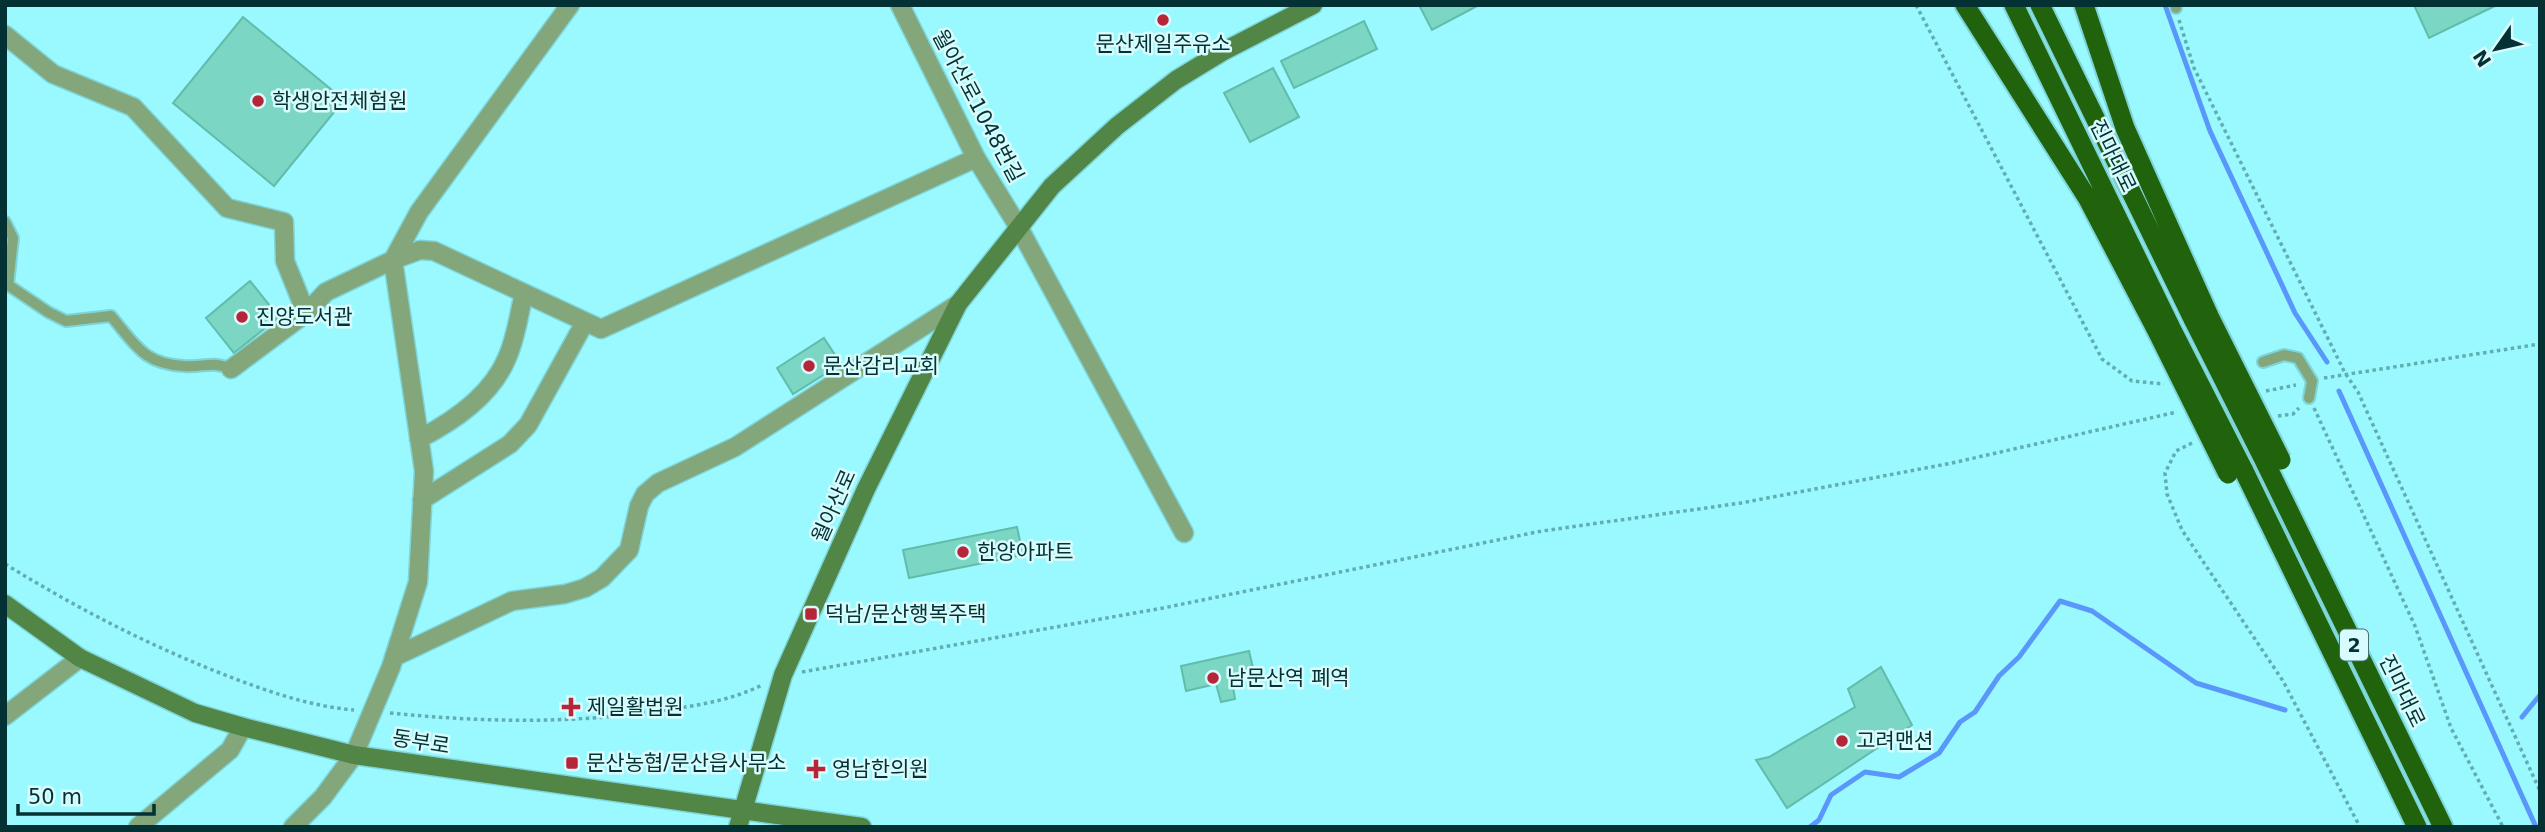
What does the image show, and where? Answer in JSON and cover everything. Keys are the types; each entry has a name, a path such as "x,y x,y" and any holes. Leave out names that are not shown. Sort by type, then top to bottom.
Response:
{"highway":[{"path":"1965,5 2088,198 2163,327"},
{"name":"진마대로","path":"2014,5 2163,327"},
{"name":"진마대로","path":"2040,5 2273,461 2304,544 2443,827"},
{"path":"2084,5 2125,128 2201,319"},
{"name":"2","path":"2163,327 2235,471 2280,546 2417,827"}],"main road":[{"name":"월아산로","path":"740,819 783,675 866,489 958,304 1018,226 1076,162 1176,80 1222,52 1313,5"},
{"name":"동부로","path":"5,604 80,658 195,713 243,727 354,755 740,819 862,827"}],"street":[{"path":"293,827 323,797 354,755 394,657 418,582 424,471 393,260 419,212 570,5"},
{"name":"월아산로1048번길","path":"900,5 975,158 1018,226"},
{"path":"5,35 53,74 133,107 227,208 284,222 285,261 306,313"},
{"path":"231,369 306,313 326,292 420,250 434,251 601,329 975,158"},
{"path":"1018,226 1184,533"},
{"path":"419,439 451,422 490,386 507,358 524,293"},
{"path":"394,657 512,601 565,594 585,588 602,578 629,550 639,506 645,494 658,483 754,436 958,304"},
{"path":"422,500 510,444 528,425 585,322"},
{"path":"5,716 80,658"},
{"path":"138,827 230,750 243,727"}],"lane":[{"path":"5,222 13,238 8,285 48,312 66,321 111,316 148,359 185,366 215,362 231,369"},
{"path":"2263,362 2284,355 2298,358 2312,381 2309,398"}],"path":[{"path":"1916,5 2102,359 2132,381 2170,385"},
{"path":"2176,7 2194,68 2345,373 2358,392 2540,791"},
{"path":"2260,393 2345,373 2540,344"},
{"path":"2274,416 2293,414 2309,398 2416,626 2451,728 2503,827"},
{"path":"783,675 1163,608 1542,531 1768,498 1952,463 2181,411"},
{"path":"2199,439 2176,451 2165,473 2167,495 2182,530 2283,681 2360,827"}],"building":[{"path":"1419,5 1479,5 1432,30"},
{"path":"2414,5 2497,5 2429,38"},
{"name":"학생안전체험원","path":"243,17 344,100 274,186 173,103"},
{"path":"1364,21 1377,49 1294,88 1281,61"},
{"path":"1273,68 1299,117 1250,142 1224,93"},
{"name":"진양도서관","path":"250,281 279,317 234,353 206,318"},
{"name":"문산감리교회","path":"824,338 841,364 793,394 777,368"},
{"name":"한양아파트","path":"1017,527 1023,555 909,578 903,550"},
{"name":"남문산역 폐역","path":"1249,651 1255,676 1232,681 1235,699 1221,702 1216,684 1186,691 1181,666"},
{"name":"고려맨션","path":"1881,667 1912,725 1787,808 1756,760 1769,757 1855,707 1848,689"}],"waterway":[{"path":"2165,5 2210,131 2295,313 2327,362"},
{"path":"2339,391 2536,827"},
{"path":"1810,827 1819,820 1831,795 1865,772 1899,777 1939,753 1960,722 1975,712 1999,676 2019,657 2060,601 2092,611 2196,683 2285,710"},
{"path":"2522,717 2540,695"}],"place":[{"name":"문산제일주유소","path":"1163,20"},
{"name":"학생안전체험원","path":"258,101"},
{"name":"진양도서관","path":"242,317"},
{"name":"문산감리교회","path":"809,366"},
{"name":"한양아파트","path":"963,552"},
{"name":"덕남/문산행복주택","path":"811,614"},
{"name":"남문산역 폐역","path":"1213,678"},
{"name":"제일활법원","path":"571,707"},
{"name":"고려맨션","path":"1842,741"},
{"name":"문산농협/문산읍사무소","path":"572,763"},
{"name":"영남한의원","path":"816,769"}]}
